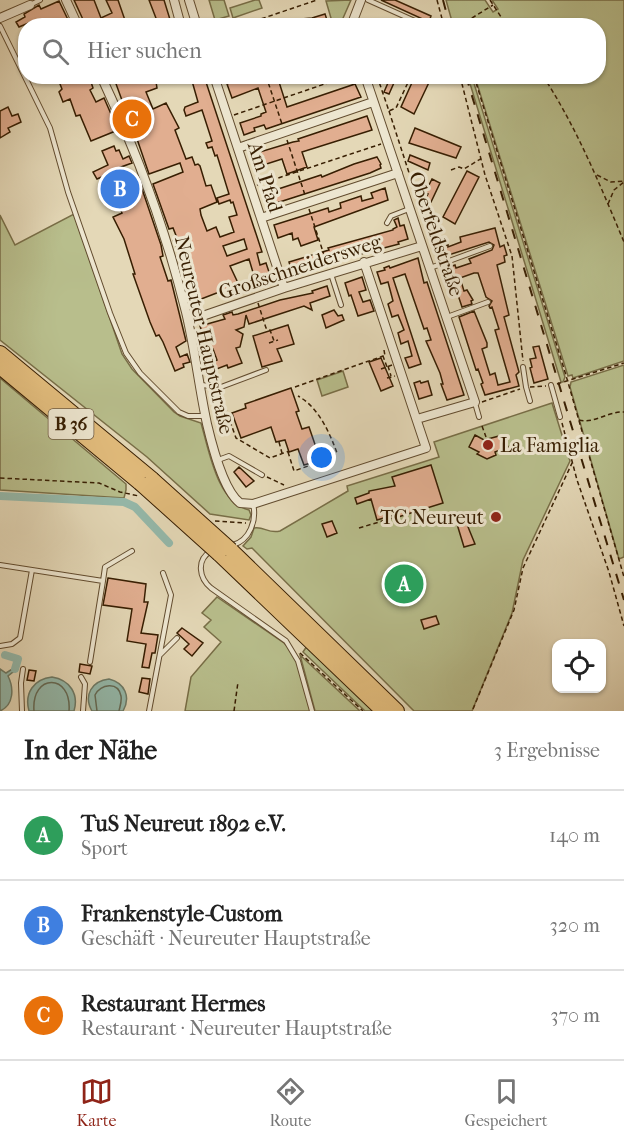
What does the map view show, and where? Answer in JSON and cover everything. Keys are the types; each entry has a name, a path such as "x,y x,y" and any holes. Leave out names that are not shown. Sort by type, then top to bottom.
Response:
{"highway":[{"name":"B 36","path":"0,353 144,486"},
{"name":"B 36","path":"0,367 225,552 397,711"},
{"name":"B 36","path":"225,552 383,711"}],"street":[{"path":"66,0 74,18"},
{"path":"174,0 179,18"},
{"path":"189,0 195,18"},
{"path":"354,18 362,0"},
{"path":"0,18 30,5"},
{"name":"Neureuter Hauptstraße","path":"104,84 161,223 188,321 205,416 217,460 236,500 244,504 253,504"},
{"name":"Am Pfad","path":"217,84 284,288"},
{"name":"Oberfeldstraße","path":"368,84 475,402"},
{"path":"238,148 374,102"},
{"path":"261,218 398,173"},
{"name":"Großschneidersweg","path":"188,321 364,262 422,246"},
{"path":"253,504 423,450 426,445 364,262"},
{"path":"417,419 475,402"}],"lane":[{"path":"30,5 40,0"},
{"path":"368,0 408,18"},
{"path":"0,26 18,63"},
{"path":"28,84 50,128 68,192 126,353 140,373 179,412 188,416 205,416"},
{"path":"387,223 391,216 409,209"},
{"path":"429,268 490,246"},
{"path":"331,273 341,305"},
{"path":"446,317 488,302"},
{"path":"523,367 530,401"},
{"path":"200,385 218,387 266,370"},
{"path":"551,385 560,417"},
{"path":"475,402 479,417"},
{"path":"217,460 229,456 262,475"},
{"path":"253,504 255,516 253,524 242,541 204,555 201,574 211,588 286,641 298,660 312,711"},
{"path":"90,662 105,567 132,551"},
{"path":"0,565 103,581"},
{"path":"0,646 12,644 20,638 32,570"},
{"path":"148,711 171,595 163,573"},
{"path":"159,655 177,638"},
{"path":"22,711 23,669"},
{"path":"81,676 85,684 83,711"}],"path":[{"path":"266,18 317,0"},
{"path":"437,0 442,18"},
{"path":"490,0 502,18"},
{"path":"472,18 493,5"},
{"path":"269,84 331,273"},
{"path":"228,117 324,84"},
{"path":"380,84 423,216"},
{"path":"389,111 396,108 407,84"},
{"path":"462,84 491,194 512,256 523,367"},
{"path":"477,84 624,577"},
{"path":"548,84 561,105 595,174 624,242"},
{"path":"251,187 387,142"},
{"path":"451,170 459,167 464,169 482,158"},
{"path":"595,174 611,182 624,182"},
{"path":"608,205 610,195 624,182"},
{"path":"255,297 266,328 270,330 274,341"},
{"path":"269,343 278,340"},
{"path":"390,382 392,381 383,350 393,346"},
{"path":"294,387 383,356"},
{"path":"381,369 398,363"},
{"path":"475,402 480,403 526,387 559,384 624,363"},
{"path":"218,387 236,438 270,458 288,451 294,471 325,460 337,453 332,439 313,406 298,396"},
{"path":"578,420 585,421 615,412 624,412"},
{"path":"560,417 577,480 609,572 624,626"},
{"path":"482,426 486,437"},
{"path":"279,441 283,453"},
{"path":"473,709 514,610 523,568 573,461"},
{"path":"262,475 289,488 290,492"},
{"path":"0,478 99,483 120,492 144,486"},
{"path":"359,528 396,517"},
{"path":"214,521 253,524"},
{"path":"286,641 363,711"},
{"path":"234,711 238,682"}],"green space":[{"path":"209,0 224,0 229,16 214,18"},
{"path":"259,0 262,8 233,18 230,8"},
{"path":"351,0 343,18 331,18 326,1"},
{"path":"446,0 485,0 493,12 498,9 492,0 624,0 624,361 573,378 572,375 568,376 477,84 606,84 606,18 451,18"},
{"path":"470,84 474,84 565,377 561,382"},
{"path":"74,214 122,354 132,369 174,412 201,423 211,461 222,487 238,505 249,510 251,515 249,520 210,514 147,457 0,340 0,215 15,245"},
{"path":"624,365 624,557 619,559 570,387 571,382"},
{"path":"343,371 348,387 322,396 317,380"},
{"path":"0,378 126,484 124,498 0,490"},
{"path":"552,403 570,461 523,560 512,613 472,711 414,711 252,548 247,549 243,546 251,537 254,528 272,532 280,531 348,491 347,486 439,457 434,442"},
{"path":"217,597 284,643 294,653 312,711 185,711 191,677 221,642 204,627 211,620 202,613"},
{"path":"307,646 378,711 365,711 303,652"},
{"path":"300,655 360,711 315,711"}],"water":[{"path":"19,658 18,668 8,676 12,696 8,705 0,711 0,669 6,673 14,668"},
{"path":"52,677 64,681 72,689 75,699 74,711 29,711 28,698 32,688 40,681"},
{"path":"109,679 123,687 125,691 126,701 123,711 92,711 88,700 91,690 98,683"}],"building":[{"path":"74,0 94,0 101,18 82,18"},
{"path":"106,0 118,0 124,18 101,18 112,13"},
{"path":"149,0 164,0 170,18 156,18"},
{"path":"381,0 395,0 431,16 430,18 420,18"},
{"path":"59,1 67,18 23,18 24,14 39,5 41,9"},
{"path":"325,14 326,18 312,18"},
{"path":"60,84 92,84 93,88 90,90 96,102 104,98 118,130 91,141 80,115 76,116 70,99 63,102 59,92 62,89"},
{"path":"116,84 156,84 157,88 146,92 153,109 166,103 179,128 175,130 186,159 192,157 195,165 200,166 206,186 211,185 217,202 200,209 207,231 216,227 220,237 234,232 229,217 237,215 233,202 231,203 230,200 219,204 217,198 229,194 217,155 215,156 212,147 208,148 206,143 212,141 202,110 186,116 184,110 185,107 198,102 193,84 207,84 262,252 257,253 260,265 266,263 272,281 241,291 242,293 230,298 227,289 196,301 191,285 188,286 179,258 181,257 173,240 177,238 173,228 169,229 153,184 183,172 180,163 149,174 136,136 139,135 134,123 131,125","holes":["244,239 247,249 227,256 223,246","249,259 255,279 239,285 230,266"]},
{"path":"227,84 280,84 287,107 355,84 361,97 266,129 264,125 254,128 255,131 244,135 240,123 266,112 258,88 232,98"},
{"path":"388,84 393,84 389,94 384,92"},
{"path":"411,84 428,84 414,114 401,107"},
{"path":"8,107 12,116 18,114 21,122 8,128 10,132 0,138 0,111"},
{"path":"367,116 372,130 302,152 307,167 287,174 282,159 254,168 250,155 299,141 298,139"},
{"path":"415,128 461,147 456,158 409,143"},
{"path":"114,146 116,151 119,150 123,159 129,156 132,163 110,171 111,173 97,179 93,172 108,165 102,151"},
{"path":"410,155 430,163 428,170 408,161"},
{"path":"377,157 381,168 370,173 267,206 263,194 321,175 322,177"},
{"path":"467,171 479,177 455,224 443,217"},
{"path":"432,179 440,183 431,202 425,200 428,194 425,193"},
{"path":"140,183 161,245 163,256 160,257 168,281 171,280 186,341 176,347 180,357 187,354 190,362 183,364 184,367 175,371 163,342 159,335 156,336 150,322 133,274 135,274 124,239 113,217 122,213 116,200 111,202 107,192 116,188 118,192"},
{"path":"385,188 388,200 314,227 318,240 301,246 298,238 293,240 292,233 278,238 274,225 328,208 329,212 341,208 340,203 361,196 362,201 373,198 371,193"},
{"path":"398,218 400,226 404,225 408,239 398,242 399,244 323,264 324,266 293,276 289,262 329,250 328,248 393,230 397,227 394,220"},
{"path":"495,228 500,247 504,245 507,255 504,256 505,262 497,265 509,315 504,317 519,372 516,375 519,386 485,395 481,384 483,383 478,369 476,370 459,317 474,311 487,343 487,347 482,349 490,375 495,373 498,385 510,382 495,330 499,329 492,307 489,306 492,301 486,297 478,273 474,273 460,278 464,291 467,290 473,300 472,304 462,307 452,281 448,282 444,269 471,263 469,259 492,250 494,245 489,242 439,258 436,243 443,241 444,246 448,245 448,247 461,242 460,237"},
{"path":"418,258 424,283 427,282 464,395 447,400 440,373 426,341 431,340 427,328 424,329 405,274 393,278 421,364 409,368 405,358 412,356 408,341 401,344 398,333 404,330 398,315 392,317 388,304 393,301 388,282 381,284 377,272 389,266 390,268"},
{"path":"362,277 366,290 359,292 363,302 370,300 374,311 358,316 345,283"},
{"path":"327,286 330,296 310,303 312,310 304,306 249,324 246,315 244,327 236,330 243,334 240,347 236,348 242,363 214,370 212,362 217,360 213,349 208,351 200,326 225,319 223,315 232,312 233,315 238,314 280,300 313,293 312,291"},
{"path":"334,310 338,316 342,315 344,320 326,328 322,315"},
{"path":"288,325 294,344 277,349 282,361 262,367 253,336"},
{"path":"539,346 548,379 534,383 530,359 536,358 533,347"},
{"path":"381,358 393,386 381,391 369,362"},
{"path":"420,381 421,383 428,381 432,395 419,399 414,383"},
{"path":"291,388 302,429 309,427 319,456 310,459 311,463 304,465 298,449 289,452 285,440 276,442 271,427 241,438 232,413 246,408 245,404"},
{"path":"475,435 484,440 503,435 508,447 495,452 496,455 487,459 469,447"},
{"path":"431,465 443,503 398,517 397,514 377,520 371,499 357,504 355,498 369,491 395,486 392,477"},
{"path":"239,467 254,481 246,487 234,472"},
{"path":"332,521 337,533 327,537 322,524"},
{"path":"466,522 475,544 464,547 457,524"},
{"path":"108,578 146,584 144,602 148,602 141,633 158,635 155,653 152,653 149,668 142,667 146,644 127,641 132,609 103,605"},
{"path":"436,616 439,624 424,629 421,620"},
{"path":"182,628 203,643 192,656 184,649 189,644 177,633"},
{"path":"80,664 92,666 90,674 79,672"},
{"path":"29,670 36,671 34,681 27,680"},
{"path":"142,678 150,679 148,694 139,692"}],"waterway":[{"path":"0,496 124,502 135,507 169,543"},
{"path":"5,655 18,659 15,669"}],"railway":[{"path":"443,0 448,18"},
{"path":"468,84 624,600"}],"place":[{"name":"Restaurant Hermes","path":"132,119"},
{"name":"Frankenstyle-Custom","path":"120,189"},
{"name":"La Famiglia","path":"488,445"},
{"name":"TC Neureut","path":"496,517"},
{"name":"TuS Neureut 1892 e.V.","path":"404,584"}]}
